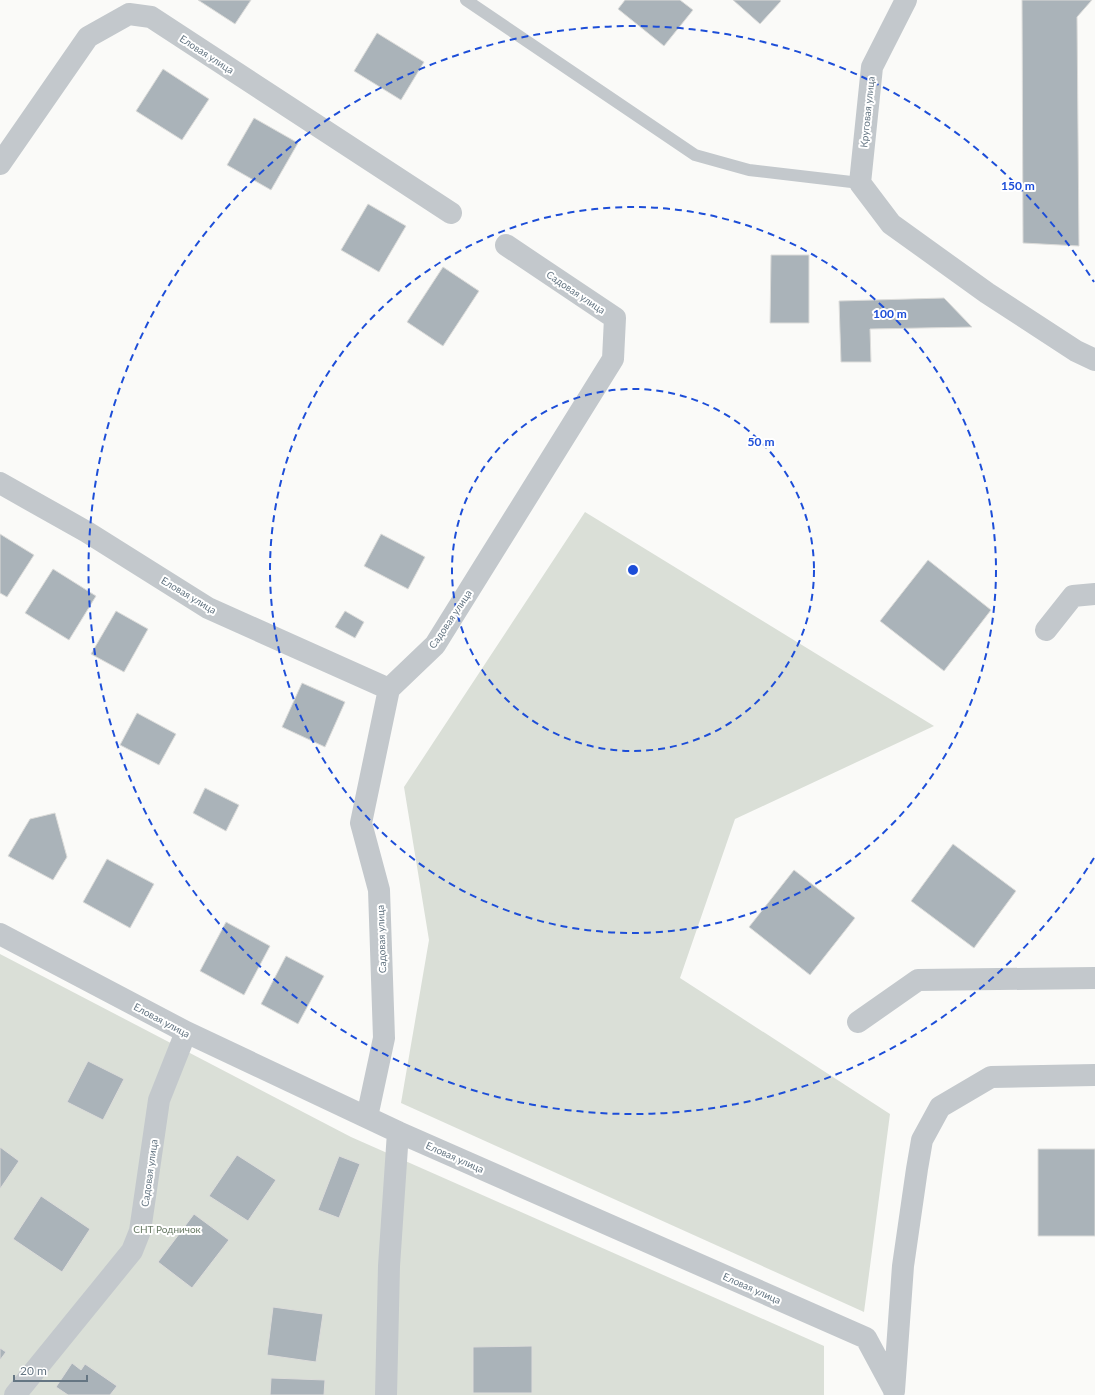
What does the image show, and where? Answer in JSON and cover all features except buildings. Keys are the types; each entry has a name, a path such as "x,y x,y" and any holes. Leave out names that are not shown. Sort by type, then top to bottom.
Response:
{"street":[{"name":"Круговая улица","path":"860,183 872,67 906,0"},
{"name":"Еловая улица","path":"0,164 88,37 129,14 151,17 451,213"},
{"path":"860,183 891,224 986,293 1076,351 1095,360"},
{"name":"Садовая улица","path":"367,1117 384,1038 379,890 361,823 389,689 435,645 613,359 615,318 506,245"},
{"name":"Еловая улица","path":"0,483 86,532 208,608 389,689"},
{"path":"1046,630 1073,596 1095,594"},
{"name":"Еловая улица","path":"0,934 186,1032 398,1132 866,1338 894,1392"},
{"path":"858,1022 918,980 1095,978"},
{"name":"Садовая улица","path":"15,1395 132,1251 140,1231 159,1100 186,1032"},
{"path":"894,1392 903,1266 922,1140 940,1107 991,1077 1095,1076"},
{"path":"386,1395 389,1266 398,1132"}],"lane":[{"path":"466,0 695,155 749,170 860,183"}],"green space":[{"path":"585,512 934,726 735,819 680,978 890,1114 864,1312 401,1103 429,940 404,787"},
{"name":"СНТ Родничок","path":"0,954 351,1137 824,1346 824,1395 0,1395"}]}
